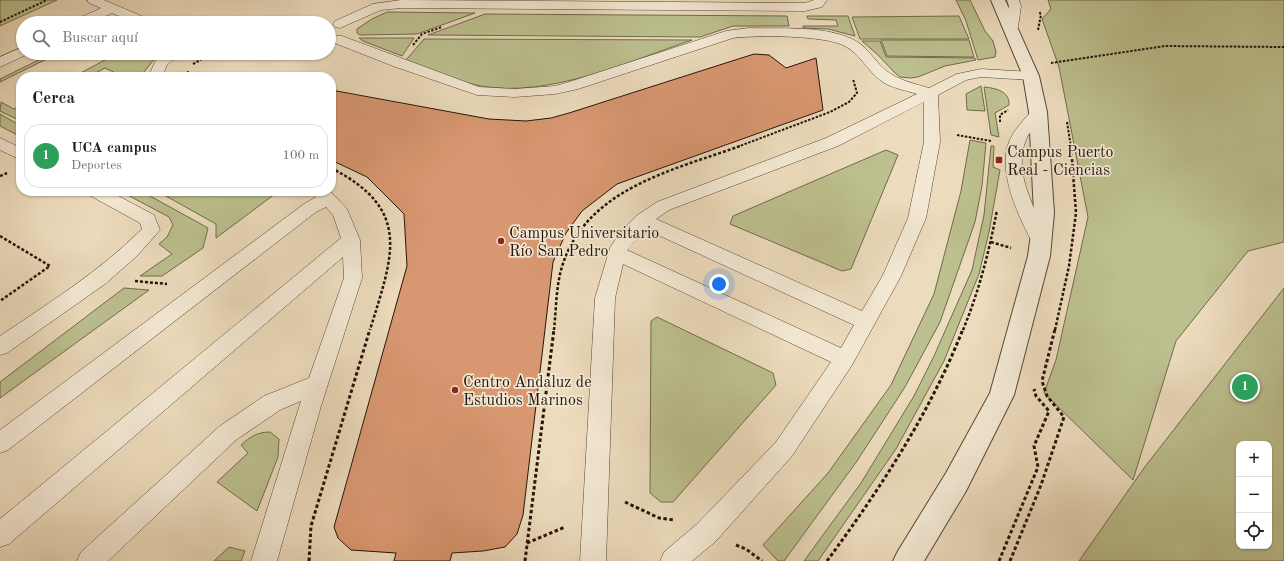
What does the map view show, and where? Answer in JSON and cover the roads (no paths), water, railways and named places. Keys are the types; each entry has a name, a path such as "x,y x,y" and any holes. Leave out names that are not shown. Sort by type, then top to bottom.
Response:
{"street":[{"path":"908,561 956,482 1002,394 1038,256 1044,213 1041,140 1038,112 1031,76 998,0"}],"lane":[{"path":"93,0 129,16"},
{"path":"336,23 378,7 401,4 805,7 817,4 821,0"},
{"path":"1011,27 1016,6 1013,0"},
{"path":"94,16 110,8"},
{"path":"336,24 347,27 348,32 336,38"},
{"path":"336,41 477,91 515,93 536,92 573,86 739,32 822,35 850,43 861,51 885,77 900,84 931,93"},
{"path":"0,63 16,55"},
{"path":"157,72 161,63 165,60"},
{"path":"593,561 605,298 616,253 625,239 642,220 663,206 832,142 962,76 981,73 1031,76"},
{"path":"673,561 706,533 784,450 845,359 892,276 917,218 932,142 931,93"},
{"path":"1038,112 1016,145 1014,162 1019,192 1040,240"},
{"path":"0,143 16,152"},
{"path":"0,347 98,279 130,252 151,230 148,219 104,196"},
{"path":"0,443 310,208 321,196"},
{"path":"264,561 318,384 353,278 351,240 342,213 325,196"},
{"path":"642,220 866,322"},
{"path":"0,535 351,240"},
{"path":"616,253 845,359"},
{"path":"90,561 228,433 272,403 318,384"}],"place":[{"name":"Campus Puerto Real - Ciencias","path":"999,160"},
{"name":"Campus Universitario Río San Pedro","path":"501,241"},
{"name":"UCA campus","path":"1245,387"},
{"name":"Centro Andaluz de Estudios Marinos","path":"455,390"}]}
